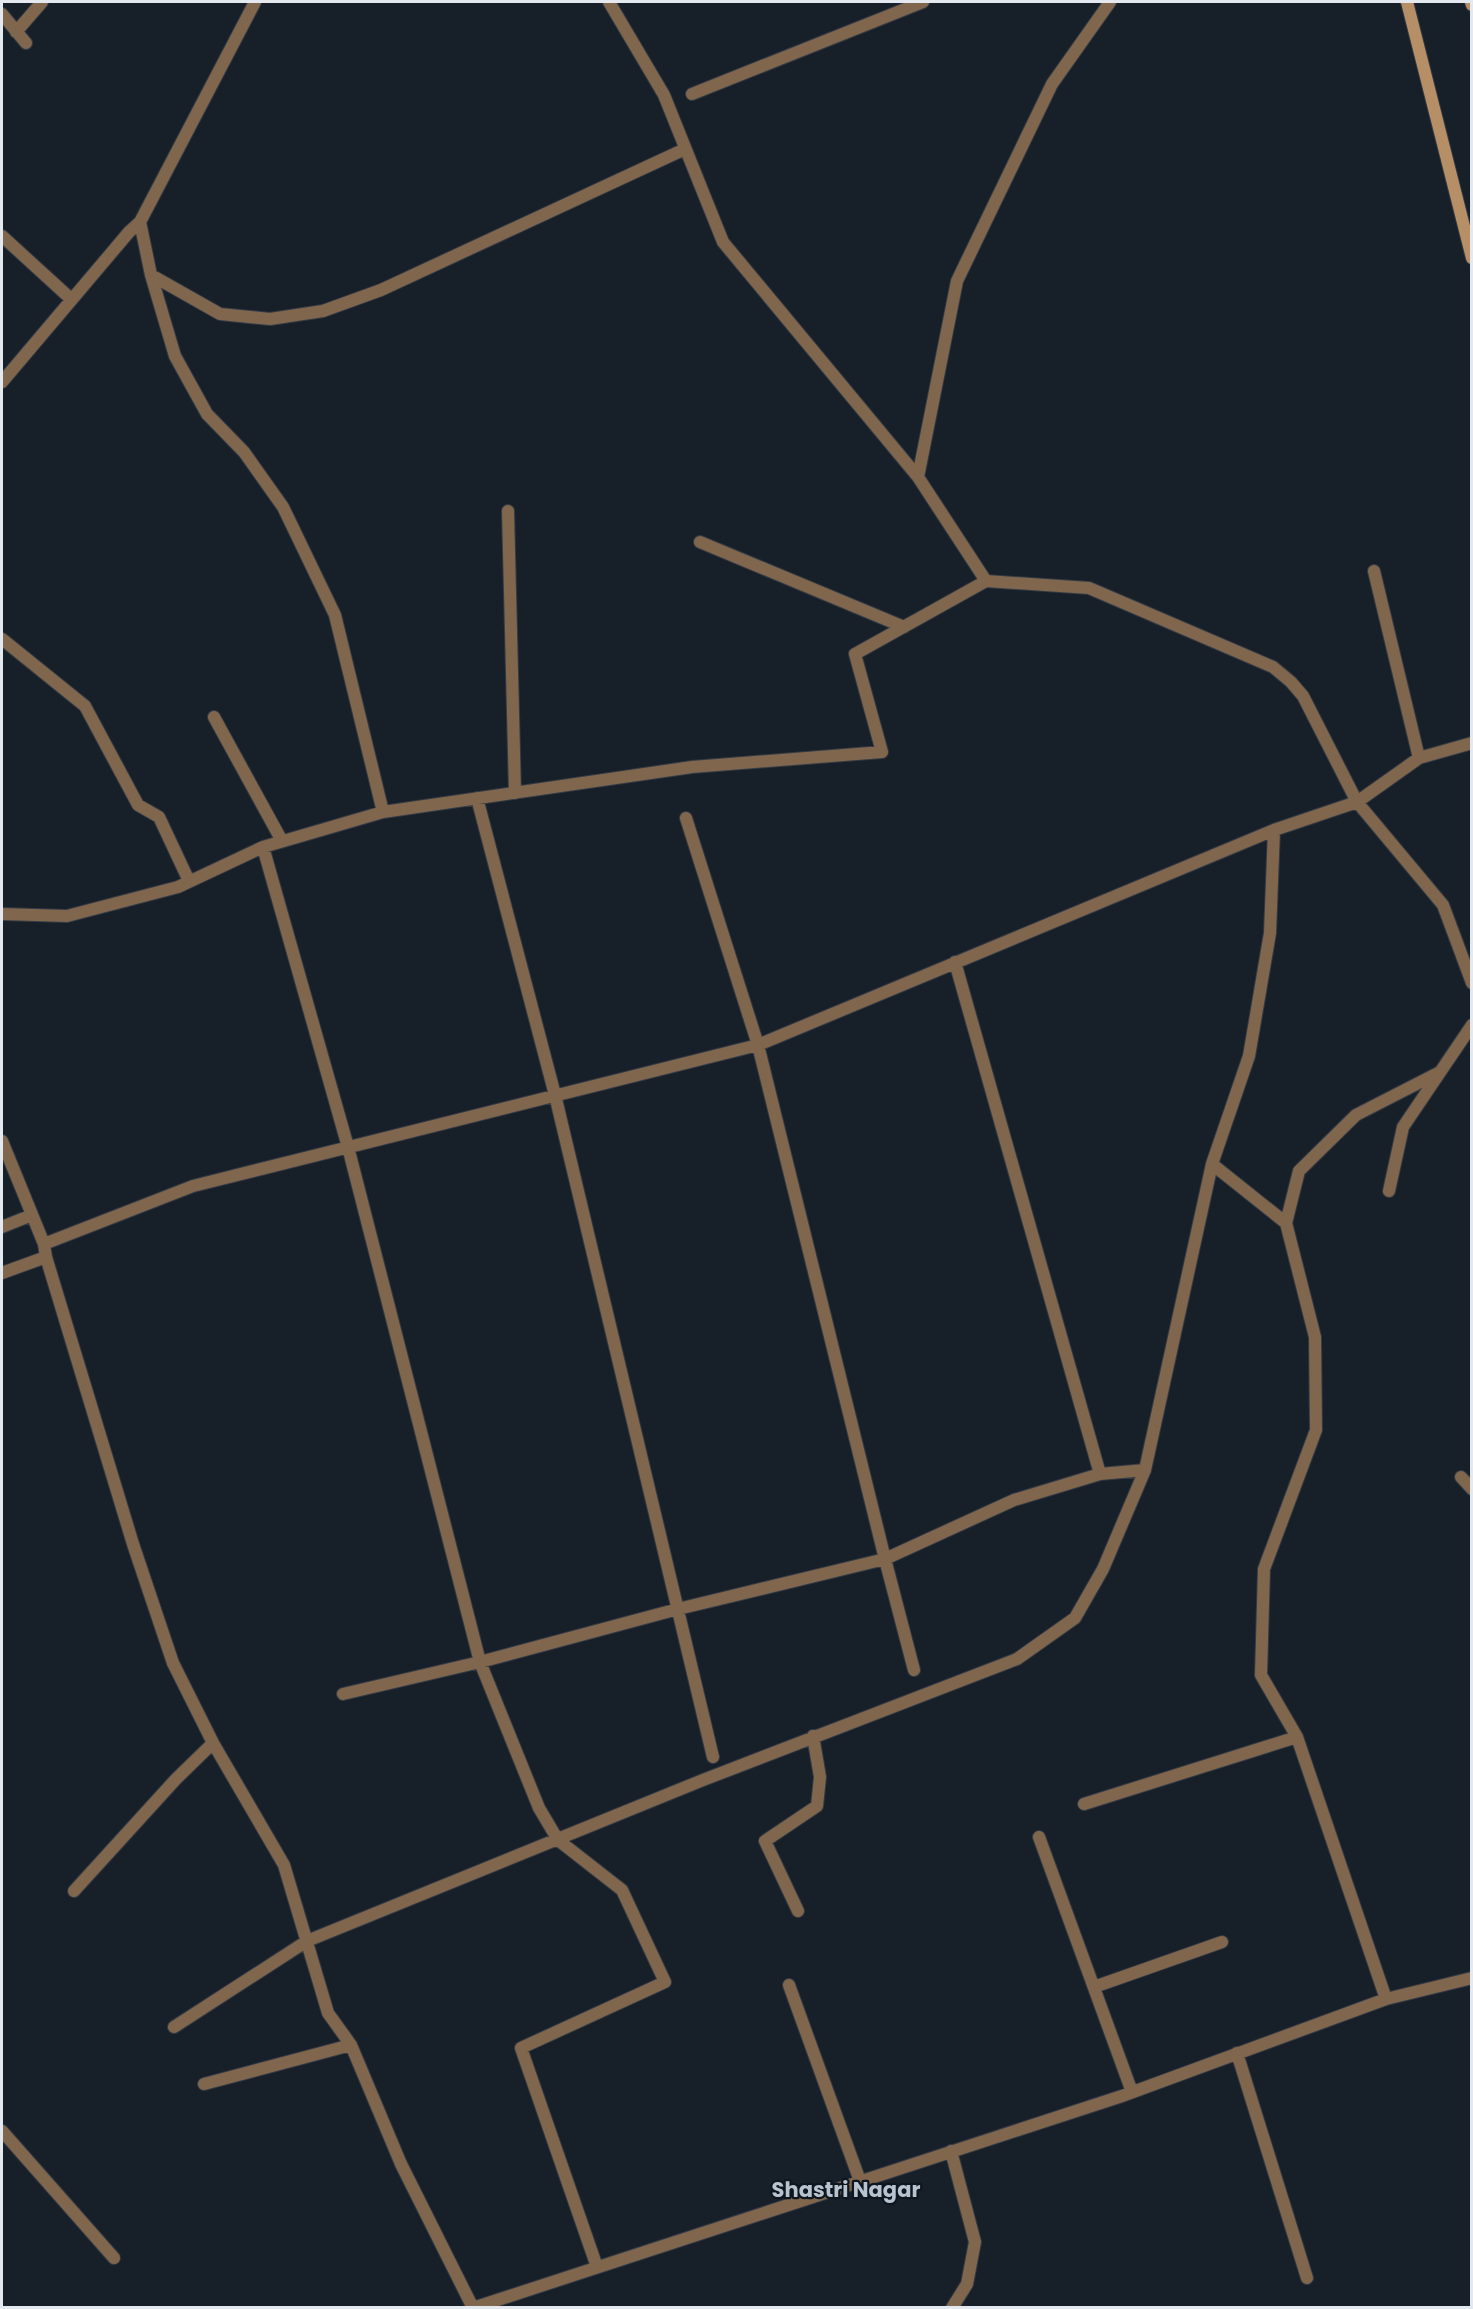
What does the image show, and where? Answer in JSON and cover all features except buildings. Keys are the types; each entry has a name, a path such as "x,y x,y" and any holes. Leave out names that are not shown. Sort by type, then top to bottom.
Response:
{"main road":[{"path":"1407,2 1472,258"}],"street":[{"path":"16,32 42,2"},
{"path":"2,382 71,299 140,222 255,2"},
{"path":"609,2 664,95 723,242 918,477 986,582"},
{"path":"692,94 923,2"},
{"path":"918,477 957,281 1052,84 1110,2"},
{"path":"2,14 26,43"},
{"path":"151,275 220,314 270,319 323,311 381,290 685,149"},
{"path":"140,222 151,275 175,356 207,414 244,452 284,507 334,615 383,812"},
{"path":"2,236 71,299"},
{"path":"508,511 515,792"},
{"path":"700,542 904,627"},
{"path":"1374,571 1419,758"},
{"path":"2,914 67,916 178,887 263,847 383,812 692,767 882,752 855,654 986,582 1089,588 1273,667 1303,696 1357,802 1443,905 1472,982"},
{"path":"2,639 85,706 138,805 159,817 189,882"},
{"path":"214,717 282,841"},
{"path":"44,1244 193,1186 758,1045 1274,830 1357,802 1419,758 1472,743"},
{"path":"477,798 555,1095 713,1757"},
{"path":"686,818 758,1045 914,1670"},
{"path":"174,2027 307,1941 813,1736 1017,1659 1075,1618 1103,1569 1145,1470 1212,1164 1249,1056 1270,933 1274,830"},
{"path":"263,847 348,1147 480,1662 539,1808 558,1840 622,1890 665,1982 520,2048 597,2267"},
{"path":"955,962 1100,1474"},
{"path":"1389,1191 1403,1127 1472,1025"},
{"path":"1386,1999 1297,1737 1261,1675 1264,1569 1316,1430 1315,1337 1286,1222 1299,1171 1356,1115 1440,1072"},
{"path":"2,1141 44,1244 133,1544 170,1652 213,1743 284,1864 328,2013 351,2045 401,2164 473,2307 1132,2092 1386,1999 1471,1978"},
{"path":"1212,1164 1286,1222"},
{"path":"2,1227 32,1215"},
{"path":"2,1273 46,1257"},
{"path":"343,1694 480,1662 678,1609 885,1558 1014,1500 1100,1474 1145,1470"},
{"path":"1461,1477 1472,1489"},
{"path":"798,1911 765,1841 817,1806 820,1777 813,1736"},
{"path":"1084,1804 1297,1737"},
{"path":"74,1891 176,1779 213,1743"},
{"path":"1040,1838 1132,2092"},
{"path":"1094,1987 1222,1942"},
{"path":"789,1985 860,2181"},
{"path":"204,2084 351,2045"},
{"path":"1237,2053 1307,2278"},
{"path":"2,2131 114,2258"},
{"path":"951,2151 975,2242 967,2284 952,2307"}],"district":[{"name":"Shastri Nagar","path":"846,2189"}]}
